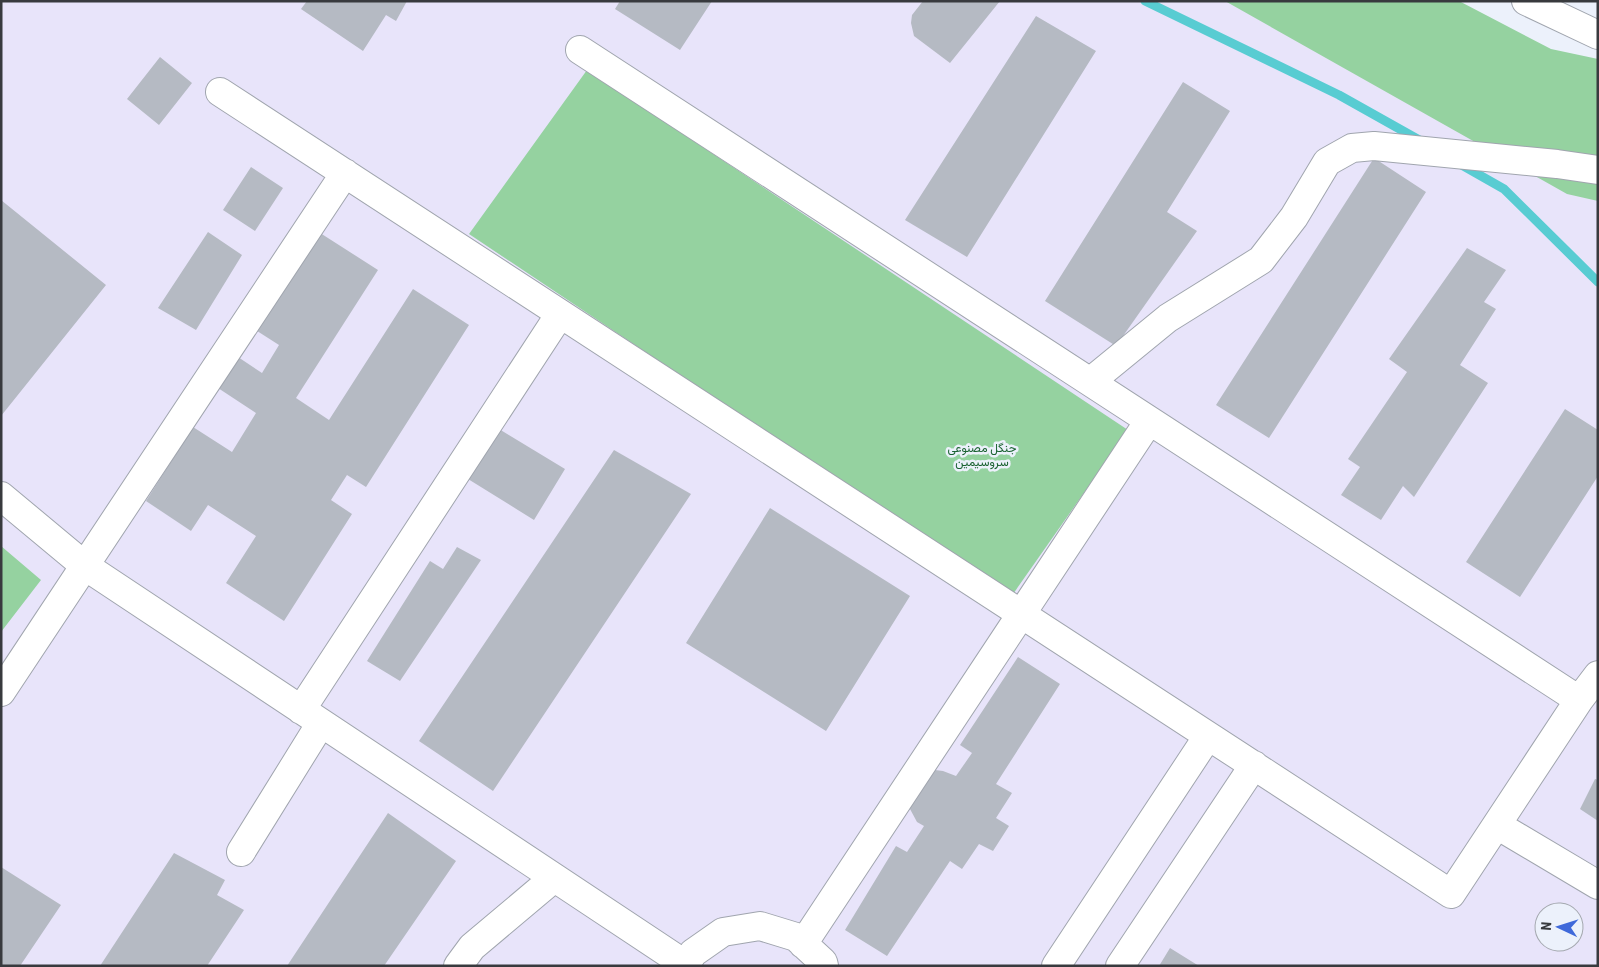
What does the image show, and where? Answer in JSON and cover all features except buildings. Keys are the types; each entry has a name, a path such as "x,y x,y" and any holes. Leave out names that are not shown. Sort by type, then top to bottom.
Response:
{"street":[{"path":"1526,1 1598,35"},
{"path":"580,50 1579,700"},
{"path":"220,92 1451,894 1579,700 1598,675"},
{"path":"1091,381 1168,318 1261,260 1294,217 1327,162 1352,148 1374,146 1557,164 1598,170"},
{"path":"1,692 345,173"},
{"path":"241,852 311,716 560,314"},
{"path":"803,944 1150,421"},
{"path":"1,496 84,566 686,965 692,953 723,932 760,926 796,937 823,962 824,966"},
{"path":"1056,966 1208,736"},
{"path":"1120,966 1254,765"},
{"path":"1497,825 1598,885"},
{"path":"458,966 472,947 554,878"}],"shaded area":[{"path":"1,1 1392,1 1598,91 1598,966 1,966"}],"green space":[{"path":"1225,1 1459,1 1551,49 1598,59 1598,201 1567,194"},
{"name":"جنگل مصنوعی سروسیمین","path":"587,70 1128,430 1011,597 469,234"},
{"path":"1,546 41,580 1,632"}],"waterway":[{"path":"1145,1 1339,95 1421,141"},
{"path":"1460,164 1504,189 1598,282"}]}
